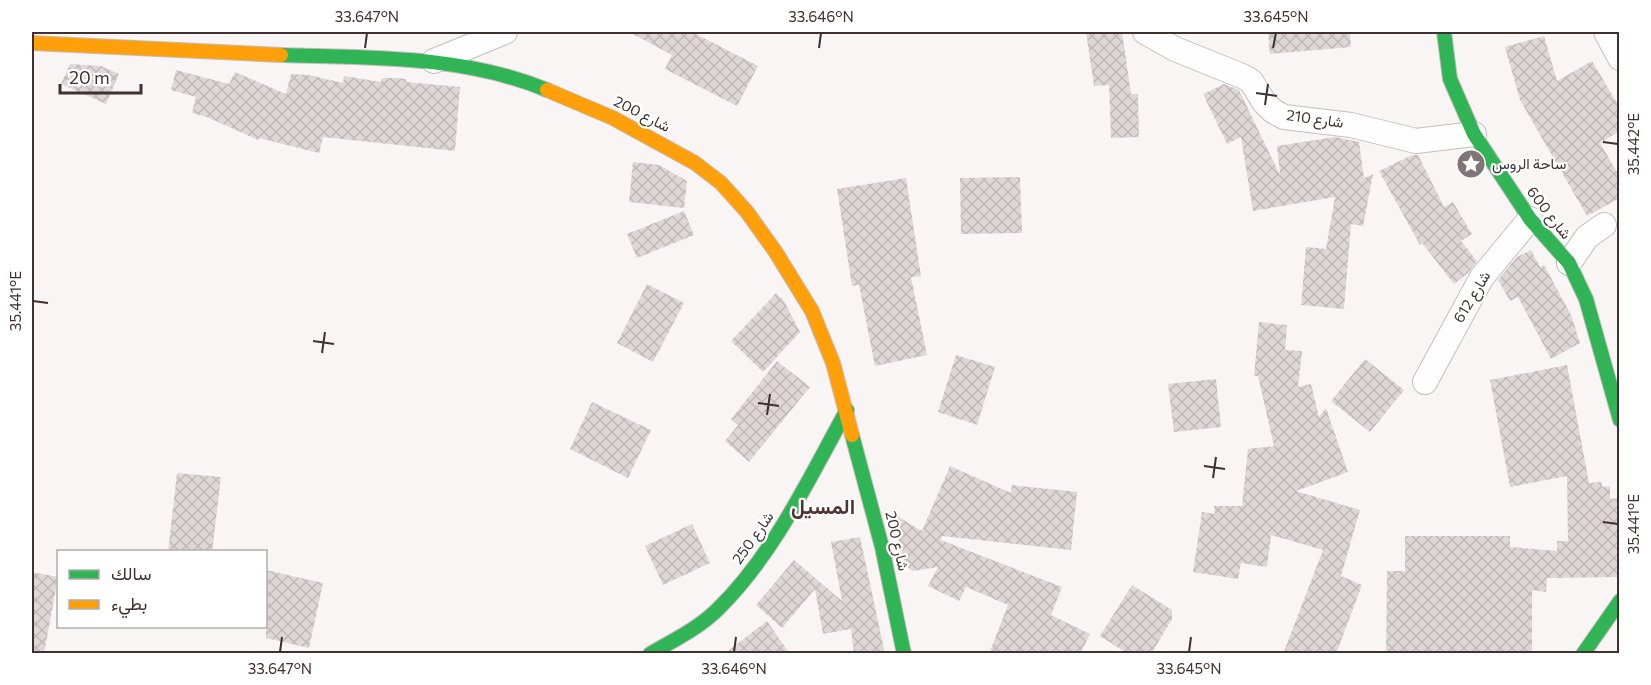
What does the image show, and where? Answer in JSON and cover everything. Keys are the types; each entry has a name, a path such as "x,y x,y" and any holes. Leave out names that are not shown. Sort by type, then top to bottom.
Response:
{"main road":[{"name":"شارع 600","path":"1444,32 1450,79 1474,134 1530,219 1569,262 1589,309 1620,420"},
{"name":"شارع 200","path":"32,43 434,61 488,72 549,90 648,135 695,163 721,183 763,232 812,311 833,363 847,410 882,547 904,654"},
{"name":"شارع 250","path":"650,654 698,626 738,587 781,529 847,410"},
{"path":"1583,654 1620,601"}],"street":[{"path":"434,61 505,32"},
{"name":"شارع 210","path":"1145,32 1175,49 1251,81 1273,111 1284,117 1351,125 1416,141 1474,134"},
{"path":"1606,32 1620,58"},
{"name":"شارع 612","path":"1425,382 1467,300 1482,277 1530,219"},
{"path":"1569,262 1587,237 1604,225"}],"building":[{"path":"629,32 692,32 758,66 737,106 665,69 672,55"},
{"path":"1086,32 1122,32 1131,94 1138,94 1139,137 1111,138 1109,85 1094,86"},
{"path":"1268,32 1350,32 1351,47 1270,54"},
{"path":"1544,36 1557,81 1592,61 1620,108 1620,131 1600,143 1620,177 1620,198 1587,216 1520,100 1505,47"},
{"path":"70,64 101,66 119,74 106,104 61,84"},
{"path":"176,70 229,84 235,72 286,94 291,74 309,75 343,83 344,76 381,82 382,78 396,78 406,79 406,82 460,87 455,151 323,137 319,153 259,138 258,140 207,117 192,113 196,97 171,90"},
{"path":"1224,84 1239,90 1280,175 1277,146 1335,137 1359,142 1364,178 1373,174 1363,226 1351,224 1344,309 1301,305 1306,247 1326,249 1335,197 1253,211 1241,137 1227,144 1203,94"},
{"path":"1412,155 1418,155 1444,207 1453,202 1472,234 1461,241 1477,261 1468,273 1454,284 1422,243 1420,245 1379,171"},
{"path":"633,162 659,165 687,181 684,208 629,202"},
{"path":"1020,177 1022,233 961,234 960,178"},
{"path":"906,178 921,276 911,277 927,355 875,366 859,285 852,286 837,189"},
{"path":"684,211 694,235 637,258 627,234"},
{"path":"1531,250 1540,267 1544,265 1571,315 1580,343 1551,359 1518,297 1510,301 1498,280 1517,257"},
{"path":"647,284 684,303 653,362 617,343"},
{"path":"776,293 784,301 800,332 763,372 731,341"},
{"path":"1259,322 1287,325 1285,350 1302,351 1298,387 1311,384 1319,417 1326,408 1348,472 1296,491 1360,510 1341,576 1362,585 1336,654 1283,654 1323,550 1271,535 1267,567 1241,563 1238,579 1193,572 1202,512 1215,514 1214,506 1242,506 1248,449 1274,446 1258,376 1254,376"},
{"path":"956,355 995,367 977,425 938,412"},
{"path":"1365,359 1404,390 1370,432 1331,401"},
{"path":"777,361 810,387 749,462 725,441 738,425 731,419"},
{"path":"1567,365 1589,483 1602,482 1602,487 1610,486 1610,499 1619,498 1619,577 1547,578 1546,592 1532,590 1532,654 1386,654 1387,571 1405,571 1405,536 1510,536 1510,547 1557,551 1557,541 1568,541 1567,476 1510,487 1490,380"},
{"path":"1216,379 1221,427 1174,432 1168,384"},
{"path":"592,402 651,430 628,478 570,449"},
{"path":"950,466 1011,493 1012,485 1077,492 1071,550 942,536 941,540 1062,587 1051,615 1090,634 1080,654 989,654 1008,605 966,587 959,601 928,586 938,567 913,571 905,566 894,521 897,516 922,531"},
{"path":"177,473 221,477 212,550 168,550"},
{"path":"692,524 710,563 663,585 645,546"},
{"path":"860,537 885,654 854,654 851,629 823,634 815,589 782,628 756,605 794,560 842,601 831,542"},
{"path":"267,570 323,583 309,648 266,638"},
{"path":"32,572 57,577 57,582 44,654 32,654"},
{"path":"1132,585 1172,610 1172,619 1151,654 1128,654 1100,636"},
{"path":"767,621 790,654 724,654"}],"traffic: fast":[{"path":"1444,32 1450,79 1474,134 1530,219 1569,263 1586,299 1620,420"},
{"path":"281,55 383,58 450,64 483,70 547,90"},
{"path":"650,654 703,622 718,609 757,564 790,514 847,410"},
{"path":"852,435 882,547 904,654"},
{"path":"1583,654 1620,601"}],"traffic: slow":[{"path":"32,43 281,55"},
{"path":"547,90 613,118 695,163 721,183 747,212 775,251 812,311 833,363 852,435"}],"place":[{"name":"ساحة الروس","path":"1471,164"}],"district":[{"name":"المسيل","path":"823,507"}]}
